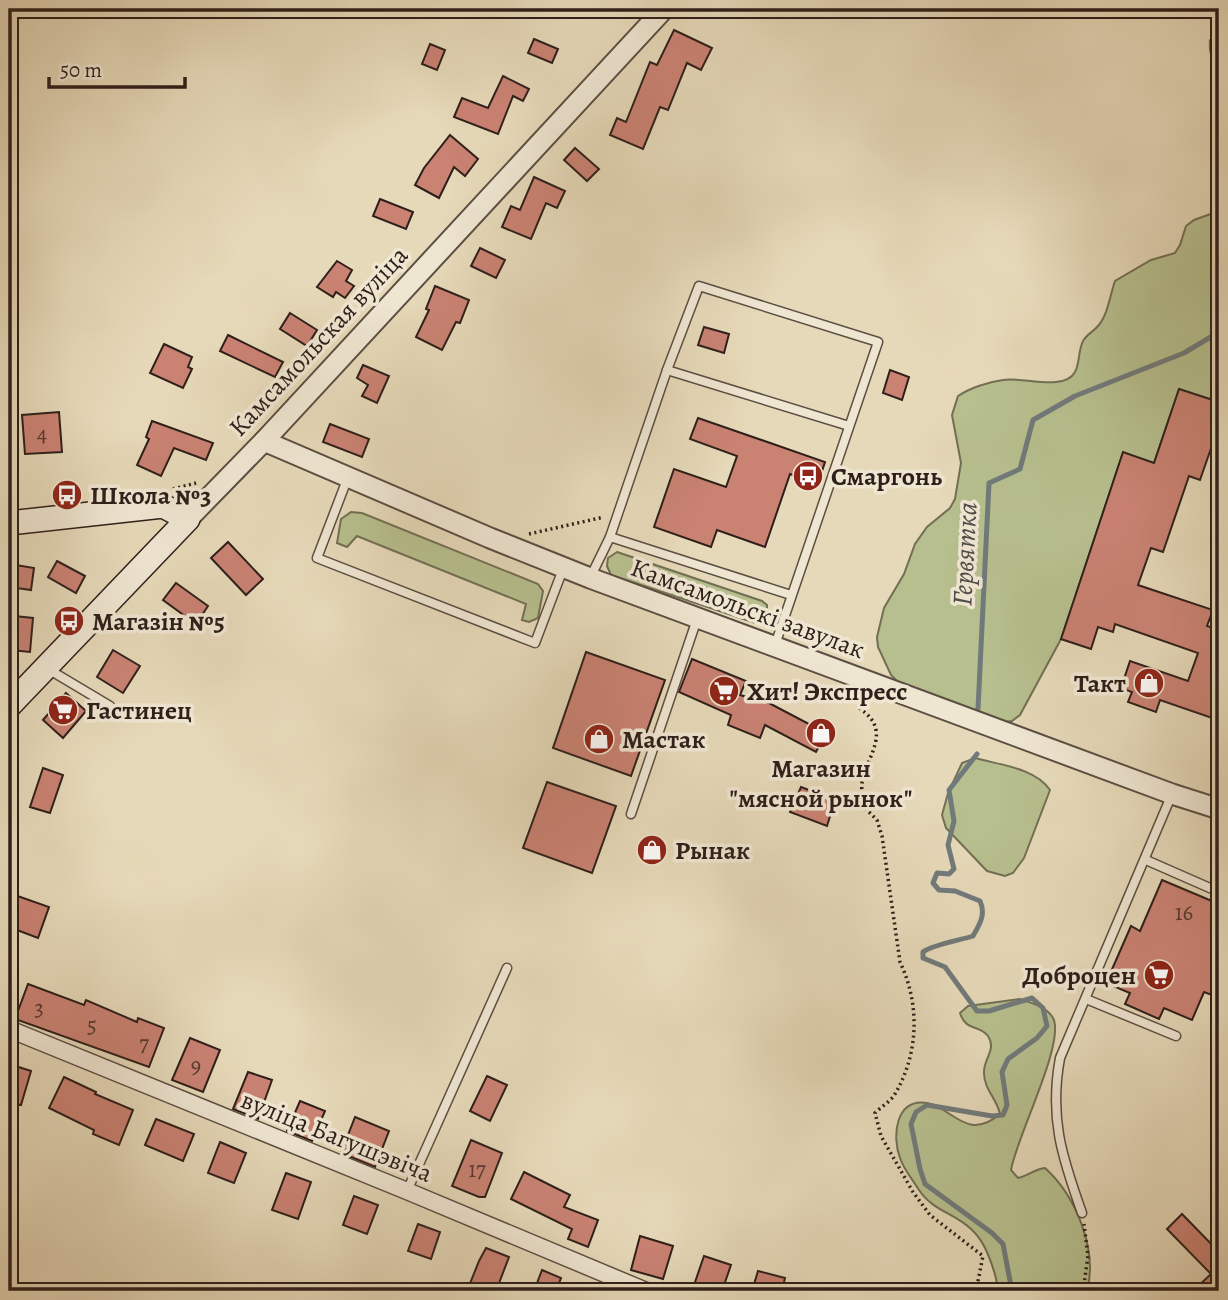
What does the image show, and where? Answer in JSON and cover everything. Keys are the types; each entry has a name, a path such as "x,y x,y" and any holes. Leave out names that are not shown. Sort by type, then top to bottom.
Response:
{"main road":[{"path":"9,523 163,506 188,519"},
{"name":"Камсамольская вуліца","path":"9,706 188,519"}],"street":[{"name":"Камсамольская вуліца","path":"188,519 264,441 664,9"},
{"name":"Камсамольскі завулак","path":"264,441 564,568 1172,794 1219,809"},
{"name":"вуліца Багушэвіча","path":"9,1029 646,1291"}],"lane":[{"path":"590,578 610,537 699,286 878,342 775,646"},
{"path":"667,370 849,426"},
{"path":"348,477 317,558 535,643 564,568"},
{"path":"610,537 791,595"},
{"path":"631,814 697,619"},
{"path":"46,667 110,706"},
{"path":"1082,1213 1062,1158 1055,1085 1060,1058 1172,794"},
{"path":"1146,860 1219,892"},
{"path":"407,1191 507,968"},
{"path":"1086,999 1176,1036"}],"path":[{"path":"518,535 538,533 611,514 607,523"},
{"path":"859,708 871,716 875,730 875,749 862,782 863,806 877,820 900,962 908,979 915,1010 908,1064 894,1097 875,1113 881,1136 913,1192 930,1214 983,1256 976,1291"},
{"path":"1082,1213 1088,1256 1083,1291"}],"green space":[{"path":"1219,35 1219,66 1211,55 1210,40"},
{"path":"1219,211 1219,402 1179,389 1154,463 1123,453 1061,639 1020,715 1005,722 904,688 891,675 878,647 877,637 884,608 904,574 915,544 927,527 950,508 955,499 961,463 952,415 958,396 979,386 1003,380 1052,382 1069,378 1077,368 1083,341 1104,316 1115,281 1151,260 1175,253 1186,226 1194,220"},
{"path":"351,512 362,513 538,584 543,591 538,618 529,622 522,620 526,604 357,536 347,547 337,543 341,519"},
{"path":"617,552 762,601 767,605 767,617 755,623 611,575 607,566 608,558"},
{"path":"975,758 1026,772 1050,790 1024,858 1013,873 1005,876 987,871 946,828 942,815 948,793 962,763"},
{"path":"1020,999 1047,1011 1053,1018 1055,1030 1047,1068 1011,1170 1018,1178 1045,1168 1066,1193 1075,1208 1087,1241 1090,1275 1087,1291 996,1291 995,1275 981,1241 964,1224 925,1197 900,1158 896,1140 898,1121 908,1107 916,1103 936,1106 969,1124 988,1122 1000,1114 985,1079 984,1068 990,1041 984,1032 966,1023 960,1013 968,1006"}],"building":[{"path":"674,30 712,48 701,70 687,63 668,110 660,107 643,149 610,135 617,118 626,122 650,62 657,65"},
{"path":"534,39 558,49 552,63 528,53"},
{"path":"430,44 445,50 437,70 422,64"},
{"path":"503,76 529,89 523,101 513,96 498,134 454,117 462,98 488,108"},
{"path":"450,135 478,159 465,176 454,167 439,198 415,185 424,168"},
{"path":"575,148 599,169 587,181 564,160"},
{"path":"534,177 565,191 557,208 546,203 531,239 502,227 511,206 520,210"},
{"path":"380,199 413,212 406,229 373,216"},
{"path":"480,248 505,260 496,278 471,266"},
{"path":"337,261 352,270 346,281 354,286 345,298 336,292 333,297 317,287"},
{"path":"435,286 469,300 460,323 456,322 442,350 416,337 429,310 426,309"},
{"path":"290,313 317,330 307,346 280,329"},
{"path":"704,327 729,334 724,353 698,345"},
{"path":"228,335 283,362 275,377 220,351"},
{"path":"164,344 192,357 188,367 192,369 183,388 150,373"},
{"path":"363,365 389,376 377,403 362,396 368,385 357,378"},
{"path":"890,370 909,377 902,400 883,393"},
{"path":"1179,389 1219,402 1219,438 1215,437 1200,480 1189,476 1163,552 1151,548 1138,585 1213,610 1207,626 1219,630 1219,706 1215,719 1160,700 1156,712 1128,702 1132,692 1121,688 1130,661 1188,681 1198,653 1115,624 1113,632 1098,627 1091,649 1061,639 1123,452 1154,463"},
{"path":"59,412 62,452 25,454 22,415"},
{"name":"Смаргонь","path":"698,418 825,462 818,483 790,474 765,547 717,530 711,547 654,527 674,469 726,487 737,456 690,439"},
{"path":"152,421 213,443 206,460 174,448 161,476 137,465 149,439 146,437"},
{"path":"330,424 369,439 362,457 323,442"},
{"path":"228,542 263,579 246,595 211,558"},
{"path":"57,561 85,576 76,593 48,577"},
{"path":"10,564 34,568 31,590 9,587"},
{"path":"176,583 208,606 196,624 163,600"},
{"path":"14,616 33,618 30,652 11,650"},
{"path":"113,650 140,666 123,693 97,677"},
{"path":"586,652 665,680 631,776 553,748"},
{"path":"692,659 746,681 740,695 769,703 826,733 816,752 765,725 760,738 728,725 731,715 679,692"},
{"path":"66,693 86,711 63,738 43,720"},
{"path":"43,768 63,775 50,813 30,807"},
{"path":"547,782 616,806 592,873 523,848"},
{"path":"801,787 835,800 827,826 790,812"},
{"path":"1162,880 1219,904 1219,979 1212,995 1204,992 1192,1020 1164,1008 1159,1019 1125,1004 1130,993 1106,983 1131,926 1140,931"},
{"path":"9,893 49,907 38,938 9,927"},
{"path":"28,984 84,1005 86,1000 137,1022 138,1018 164,1028 149,1067 15,1019"},
{"path":"190,1038 220,1050 203,1092 172,1080"},
{"path":"9,1064 31,1071 21,1105 9,1103"},
{"path":"248,1072 272,1080 258,1119 233,1109"},
{"path":"487,1076 507,1085 490,1121 470,1111"},
{"path":"64,1077 133,1110 119,1145 93,1134 94,1130 49,1108"},
{"path":"300,1101 325,1111 312,1141 287,1131"},
{"path":"355,1117 389,1131 375,1167 341,1153"},
{"path":"156,1119 194,1134 183,1161 145,1145"},
{"path":"471,1140 502,1153 485,1197 452,1186"},
{"path":"220,1142 246,1153 234,1183 208,1173"},
{"path":"524,1172 570,1195 564,1207 598,1220 588,1247 568,1239 572,1229 511,1199"},
{"path":"286,1173 311,1182 298,1219 272,1210"},
{"path":"354,1196 378,1205 367,1234 343,1225"},
{"path":"1182,1214 1219,1252 1219,1291 1193,1291 1211,1274 1167,1229"},
{"path":"418,1224 440,1232 431,1259 408,1251"},
{"path":"640,1236 673,1246 663,1279 631,1270"},
{"path":"486,1248 509,1257 496,1291 467,1291 479,1261"},
{"path":"704,1256 731,1265 722,1291 692,1291"},
{"path":"542,1270 561,1278 556,1291 534,1291"},
{"path":"758,1271 785,1278 782,1291 752,1291"}],"waterway":[{"name":"Гервятка","path":"978,709 989,483 1020,469 1033,420 1075,396 1184,353 1219,332"},
{"name":"Гервятка","path":"977,754 949,790 954,821 948,845 954,869 949,874 937,873 933,883 939,890 955,891 980,901 981,919 973,936 927,949 923,952 923,958 945,967 977,1011 989,1011 1032,998 1043,1008 1047,1026 1037,1038 1008,1059 1002,1072 1007,1105 1003,1115 992,1116 927,1105 916,1112 911,1124 925,1184 1003,1244 1012,1291"}],"place":[{"name":"Смаргонь","path":"808,476"},
{"name":"Школа №3","path":"67,495"},
{"name":"Магазін №5","path":"69,621"},
{"name":"Такт","path":"1149,683"},
{"name":"Хит! Экспресс","path":"724,691"},
{"name":"Гастинец","path":"63,710"},
{"name":"Магазин \"мясной рынок\"","path":"821,733"},
{"name":"Мастак","path":"599,739"},
{"name":"Рынак","path":"652,850"},
{"name":"Доброцен","path":"1159,975"}]}
